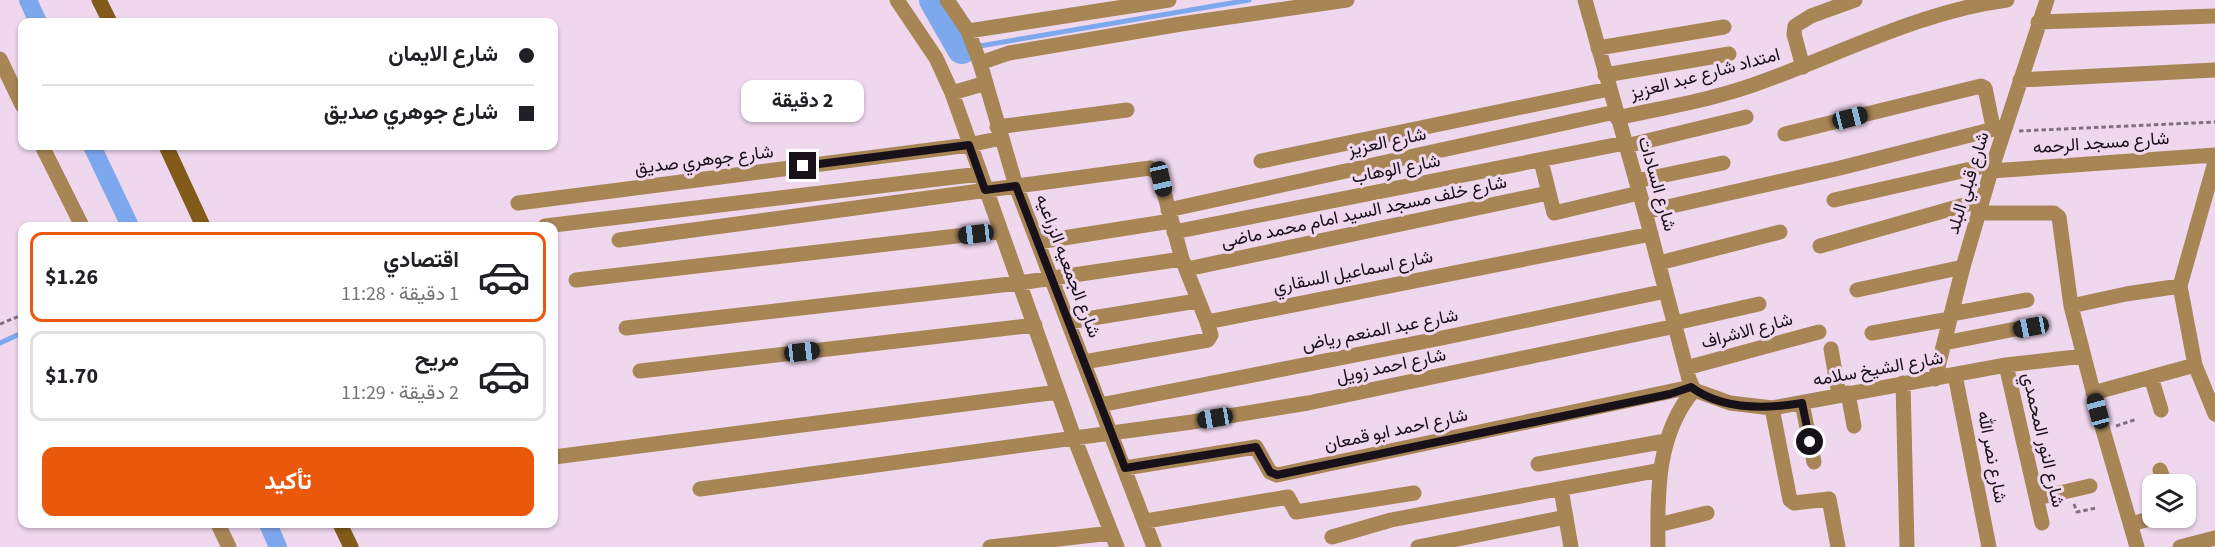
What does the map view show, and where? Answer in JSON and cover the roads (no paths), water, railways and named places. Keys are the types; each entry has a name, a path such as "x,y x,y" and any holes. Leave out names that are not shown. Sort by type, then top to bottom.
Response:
{"street":[{"path":"99,0 108,18"},
{"path":"897,0 936,58 952,93 1075,440 1114,540 990,547"},
{"name":"شارع الجمعيه الزراعيه","path":"947,0 968,31 980,63 1016,186 1146,521 1154,547"},
{"path":"968,31 1169,0"},
{"path":"980,63 1020,51 1347,0"},
{"name":"شارع السادات","path":"1585,0 1690,381"},
{"path":"1803,67 1794,34 1795,26 1811,16 1855,0"},
{"name":"امتداد شارع عبد العزيز","path":"1616,115 1737,90 1803,67 1893,30 1965,7 2007,0"},
{"name":"شارع قبلي البلد","path":"1935,379 2001,128 2047,0"},
{"path":"2038,22 2215,16"},
{"path":"1598,48 1724,27"},
{"path":"1262,161 1730,54"},
{"path":"0,59 18,97"},
{"path":"2020,80 2215,70"},
{"path":"952,93 986,83"},
{"path":"1645,212 1840,168 2001,128 1985,88 1981,86 1785,134"},
{"name":"شارع جوهري صديق","path":"518,203 969,145 999,133 1127,110"},
{"name":"شارع العزيز","path":"1038,242 1171,221 1616,115"},
{"name":"شارع الوهاب","path":"1171,221 1541,161 1626,145 1746,117"},
{"path":"44,150 80,222"},
{"path":"168,150 201,222"},
{"name":"شارع مسجد الرحمه","path":"1834,200 1992,167 2215,155"},
{"path":"1541,161 1554,213 1723,163"},
{"path":"2215,162 2180,286 2195,364 2215,414"},
{"path":"619,240 1150,168 1159,174 1171,221 1197,301 1211,335 1208,340 1084,362"},
{"path":"558,224 980,174"},
{"name":"شارع خلف مسجد السيد امام محمد ماضى","path":"626,328 1185,264 1548,193"},
{"path":"1820,246 1980,206 2057,214 2071,306 2103,430 2137,547"},
{"path":"576,280 1000,231"},
{"path":"1659,262 1780,232"},
{"name":"شارع اسماعيل السقاري","path":"1207,322 1651,234"},
{"path":"1857,290 1963,267"},
{"path":"2071,306 2126,294 2180,286"},
{"name":"شارع عبد المنعم رياض","path":"1100,405 1442,338 1666,291"},
{"path":"1872,333 2028,300"},
{"path":"1068,322 1197,301"},
{"name":"شارع احمد زويل","path":"700,489 1075,440 1111,432 1192,422 1308,403 1676,325 1759,304"},
{"path":"640,371 1035,325"},
{"path":"1944,343 2031,327"},
{"name":"شارع الاشراف","path":"1690,381 1819,332"},
{"path":"1831,349 1854,426"},
{"name":"شارع الشيخ سلامه","path":"1690,381 1730,403 1772,408 2006,365 2084,356"},
{"path":"2093,393 2195,364"},
{"name":"شارع النور المحمدي","path":"2006,365 2042,523"},
{"name":"شارع نصر الله","path":"1955,375 1989,547"},
{"path":"2151,377 2161,410"},
{"path":"1658,547 1661,470 1666,441 1690,381"},
{"name":"شارع احمد ابو قمعان","path":"1125,468 1256,447 1270,472 1277,475 1670,394 1690,381"},
{"path":"1903,383 1907,547"},
{"path":"558,457 1058,392"},
{"path":"1802,403 1814,462"},
{"path":"1772,408 1790,500 1794,503 1829,499 1838,547"},
{"path":"1538,464 1666,441"},
{"path":"1332,537 1391,520 1661,470"},
{"path":"2037,498 2090,486"},
{"path":"1561,489 1571,547"},
{"path":"1146,521 1288,496 1296,512 1414,493"},
{"path":"1658,525 1707,513"},
{"path":"1418,547 1566,517"},
{"path":"2131,524 2142,521"},
{"path":"221,528 229,547"},
{"path":"342,528 351,547"},
{"path":"2180,547 2215,538"}],"waterway":[{"path":"28,0 36,18"},
{"path":"934,0 962,49"},
{"path":"962,49 1249,0"},
{"path":"94,150 128,222"},
{"path":"0,343 18,335"},
{"path":"270,528 278,547"}]}
